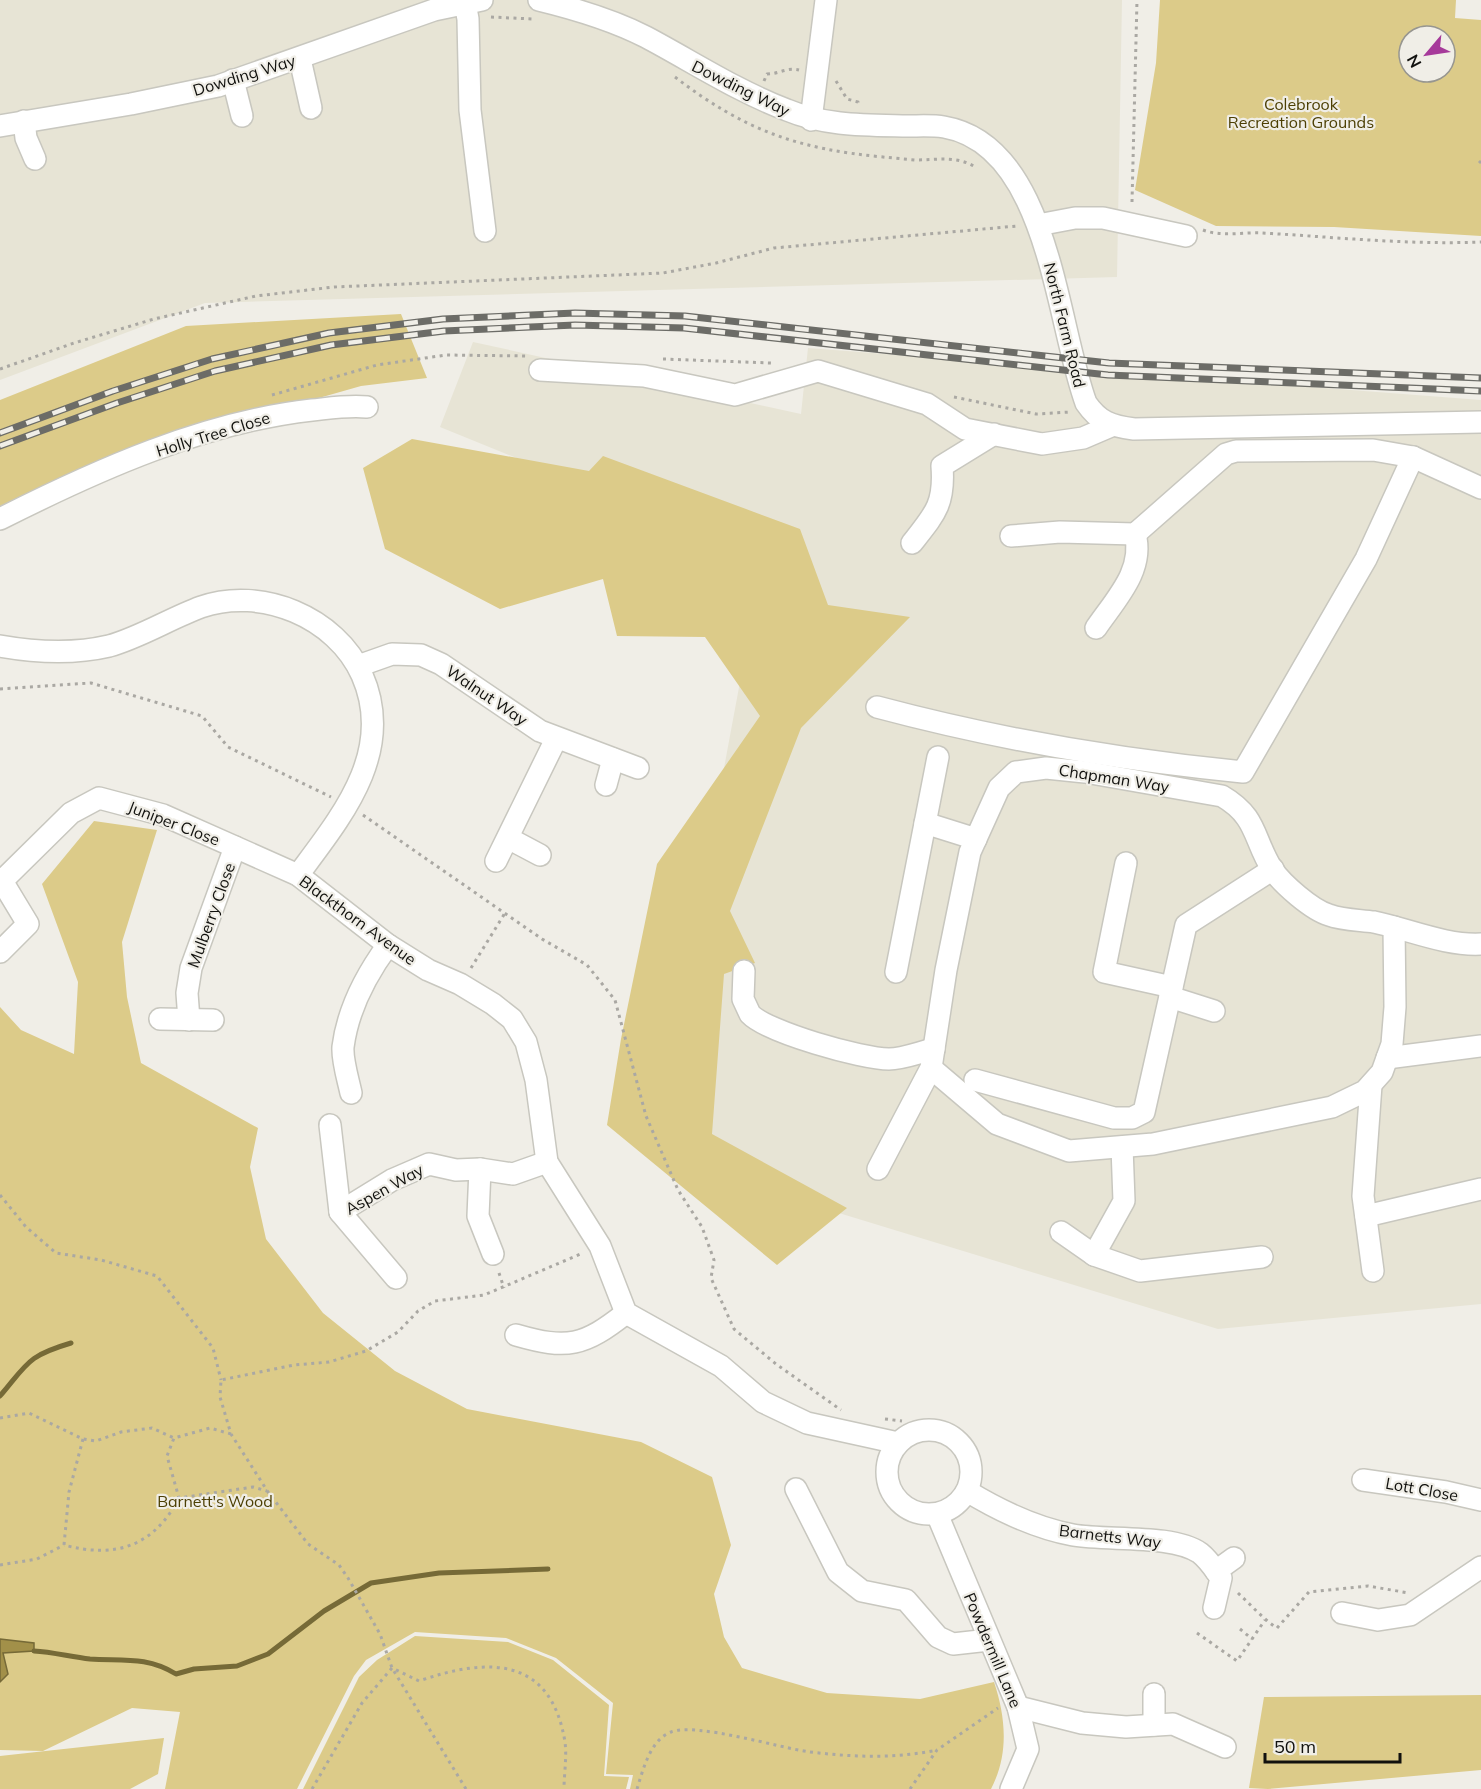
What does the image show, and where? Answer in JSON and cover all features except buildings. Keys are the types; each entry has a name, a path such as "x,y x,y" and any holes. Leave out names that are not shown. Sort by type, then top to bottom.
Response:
{"street":[{"path":"811,120 826,0"},
{"path":"471,7 470,110 485,231"},
{"name":"Dowding Way","path":"0,126 141,102 233,80 300,59 434,10 471,7"},
{"name":"Dowding Way","path":"538,9 575,9 646,37 757,99 811,120"},
{"path":"300,59 311,108"},
{"path":"233,80 242,116"},
{"name":"North Farm Road","path":"811,120 859,125 943,126 963,132 986,145 1025,195 1038,225 1086,403 1096,418 1111,426"},
{"path":"24,121 26,138 35,159"},
{"path":"1038,225 1075,218 1103,218 1193,233"},
{"path":"540,363 644,376 735,395 818,371 927,404 965,429 1042,444 1083,438 1111,426 1134,429 1481,422"},
{"name":"Holly Tree Close","path":"0,519 34,502 177,441 281,413 354,405 367,407"},
{"path":"912,543 934,515 944,490 942,466 994,434"},
{"path":"1011,536 1060,532 1135,534 1226,454 1236,451 1373,450 1413,457 1481,488"},
{"path":"877,707 933,722 1139,762 1243,772 1366,559 1413,457"},
{"path":"1096,628 1133,572 1138,555 1135,534"},
{"path":"0,646 45,651 110,645 202,607 224,602 253,601 285,606 313,621 338,642 358,666 369,692 372,723 371,749 363,777 344,812 298,875"},
{"name":"Walnut Way","path":"358,666 392,654 421,655 441,664 496,703 556,739 638,768"},
{"path":"496,861 556,739"},
{"path":"896,972 938,757"},
{"path":"606,785 613,759"},
{"name":"Chapman Way","path":"878,1169 932,1059 948,959 970,852 999,788 1016,772 1046,768 1085,772 1222,796 1240,807 1253,827 1273,870 1295,894 1328,915 1394,927 1462,944 1481,944"},
{"name":"Juniper Close","path":"1,880 70,813 99,798 163,815 235,847"},
{"path":"925,823 976,839"},
{"path":"508,838 540,855"},
{"name":"Blackthorn Avenue","path":"235,847 298,875 388,945 428,970 460,984 493,1004 512,1019 526,1042 536,1080 547,1162 600,1246 626,1312"},
{"name":"Mulberry Close","path":"189,1020 187,993 191,968 235,847"},
{"path":"1126,862 1104,972 1171,992 1214,1011"},
{"path":"975,1080 1114,1118 1132,1118 1144,1112 1186,925 1273,870"},
{"path":"0,952 28,924 1,880"},
{"path":"744,971 743,999 750,1014 802,1039 867,1056 890,1059 932,1059 997,1124 1069,1151 1153,1144 1332,1107 1365,1091 1382,1072 1392,1044 1395,1007 1394,927"},
{"path":"351,1093 343,1048 355,999 370,969 388,945"},
{"path":"160,1019 213,1020"},
{"path":"1387,1058 1481,1046"},
{"path":"1371,1085 1364,1196 1373,1271"},
{"path":"330,1125 340,1212"},
{"path":"1094,1255 1124,1201 1122,1147"},
{"name":"Aspen Way","path":"396,1278 340,1212 392,1180 429,1164 456,1170 480,1169 513,1174 547,1162"},
{"path":"480,1169 478,1216 493,1254"},
{"path":"1366,1216 1481,1189"},
{"path":"1061,1232 1094,1255 1140,1271 1262,1257"},
{"path":"516,1335 544,1343 567,1346 606,1328 626,1312 721,1366 764,1402 807,1424 898,1443"},
{"path":"922,1430 949,1434 960,1442 972,1467 967,1491 959,1503 937,1514 924,1514 911,1510 892,1492 887,1467 898,1443 922,1430"},
{"name":"Lott Close","path":"1363,1480 1446,1492 1481,1500"},
{"path":"796,1489 838,1572 854,1585 862,1591 906,1600 938,1637 953,1644 989,1640"},
{"name":"Barnetts Way","path":"967,1491 994,1508 1047,1528 1074,1535 1156,1541 1199,1552 1216,1571"},
{"name":"Powdermill Lane","path":"937,1514 1016,1702 1028,1749 1011,1789"},
{"path":"1214,1608 1221,1578 1216,1571 1234,1558"},
{"path":"1342,1613 1378,1620 1410,1615 1481,1567"},
{"path":"1154,1694 1154,1725"},
{"path":"1016,1702 1082,1723 1126,1727 1173,1724 1225,1747"}],"path":[{"path":"1137,0 1132,202 1141,206"},
{"path":"471,7 501,16 538,9"},
{"path":"667,71 713,106 747,124 796,142 860,154 914,160 946,158 963,160 985,175"},
{"path":"835,77 839,90 847,99 858,102 860,154"},
{"path":"0,369 74,342 256,296 334,287 663,273 716,263 774,248 1020,226 1011,208 1025,195"},
{"path":"1193,233 1256,233 1445,243 1481,242"},
{"path":"262,398 389,364 446,355 540,363"},
{"path":"659,358 775,363"},
{"path":"945,396 1036,414 1068,414 1086,403"},
{"path":"460,984 505,913"},
{"path":"0,1195 26,1227 56,1253 101,1260 157,1276 213,1348 221,1380 220,1397 231,1434 268,1492 308,1544 339,1565 348,1578 380,1634 392,1668 466,1789"},
{"path":"221,1380 294,1365 329,1362 366,1351 398,1332 418,1311 435,1301 484,1295 600,1246"},
{"path":"0,1418 29,1413 83,1439 96,1441 121,1431 152,1428 174,1438 210,1428 231,1434"},
{"path":"0,1564 37,1559 64,1545 82,1550 123,1548 151,1536 169,1517 179,1497 167,1456 174,1438"},
{"path":"64,1545 69,1492 83,1439"},
{"path":"179,1497 253,1487 268,1492"},
{"path":"1197,1633 1237,1661 1265,1620"},
{"path":"1240,1629 1252,1639"},
{"path":"392,1668 419,1681 452,1669 493,1666 530,1675 553,1701 565,1743 564,1789"},
{"path":"312,1789 362,1703 392,1668"},
{"path":"637,1789 655,1744 671,1732 708,1732 808,1752 863,1757 903,1757 937,1750 1016,1702"},
{"path":"910,1789 937,1750"}],"shaded area":[{"path":"0,0 1122,0 1117,277 205,303 0,380"},
{"path":"473,342 801,414 808,348 1481,400 1481,1304 1218,1329 652,1156 763,558 440,427"},
{"path":"0,1639 34,1643 34,1651 3,1653 8,1674 0,1682"}],"green space":[{"name":"Colebrook Recreation Grounds","path":"1160,0 1456,0 1455,18 1481,20 1481,236 1334,227 1216,226 1135,190 1156,63"},
{"path":"401,314 427,378 361,386 207,430 0,515 0,400 186,326"},
{"path":"412,439 589,471 603,456 800,529 828,605 910,617 801,728 730,911 755,963 724,974 712,1134 847,1208 777,1265 607,1125 621,1039 657,864 760,716 705,637 617,636 603,579 500,609 385,549 363,468"},
{"name":"Barnett's Wood","path":"94,821 157,830 122,942 127,997 141,1063 258,1128 250,1167 266,1239 323,1313 395,1371 467,1409 641,1442 712,1477 731,1545 714,1594 724,1637 742,1668 827,1693 920,1699 994,1682 1001,1709 1004,1736 1001,1763 991,1789 630,1789 633,1775 606,1774 613,1703 556,1658 506,1638 415,1632 366,1660 354,1676 297,1789 165,1789 180,1712 132,1708 43,1751 0,1750 0,1007 21,1030 74,1054 78,982 42,884"},
{"path":"415,1636 508,1642 553,1660 609,1705 604,1776 629,1777 626,1789 303,1789 359,1677 377,1660"},
{"path":"1481,1695 1481,1770 1268,1789 1249,1788 1264,1697"},
{"path":"164,1738 158,1774 130,1789 0,1789 0,1756"}],"waterway":[{"path":"0,1396 30,1362 45,1352 71,1343"},
{"path":"34,1651 90,1659 144,1662 155,1664 176,1674 194,1669 237,1666 268,1654 324,1611 371,1583 439,1573 548,1569"}],"railway":[{"path":"0,433 113,391 212,359 329,333 443,319 575,313 685,316 1109,363 1481,378"},
{"path":"0,446 117,403 215,371 331,345 444,331 575,325 684,328 1108,375 1481,391"}]}
